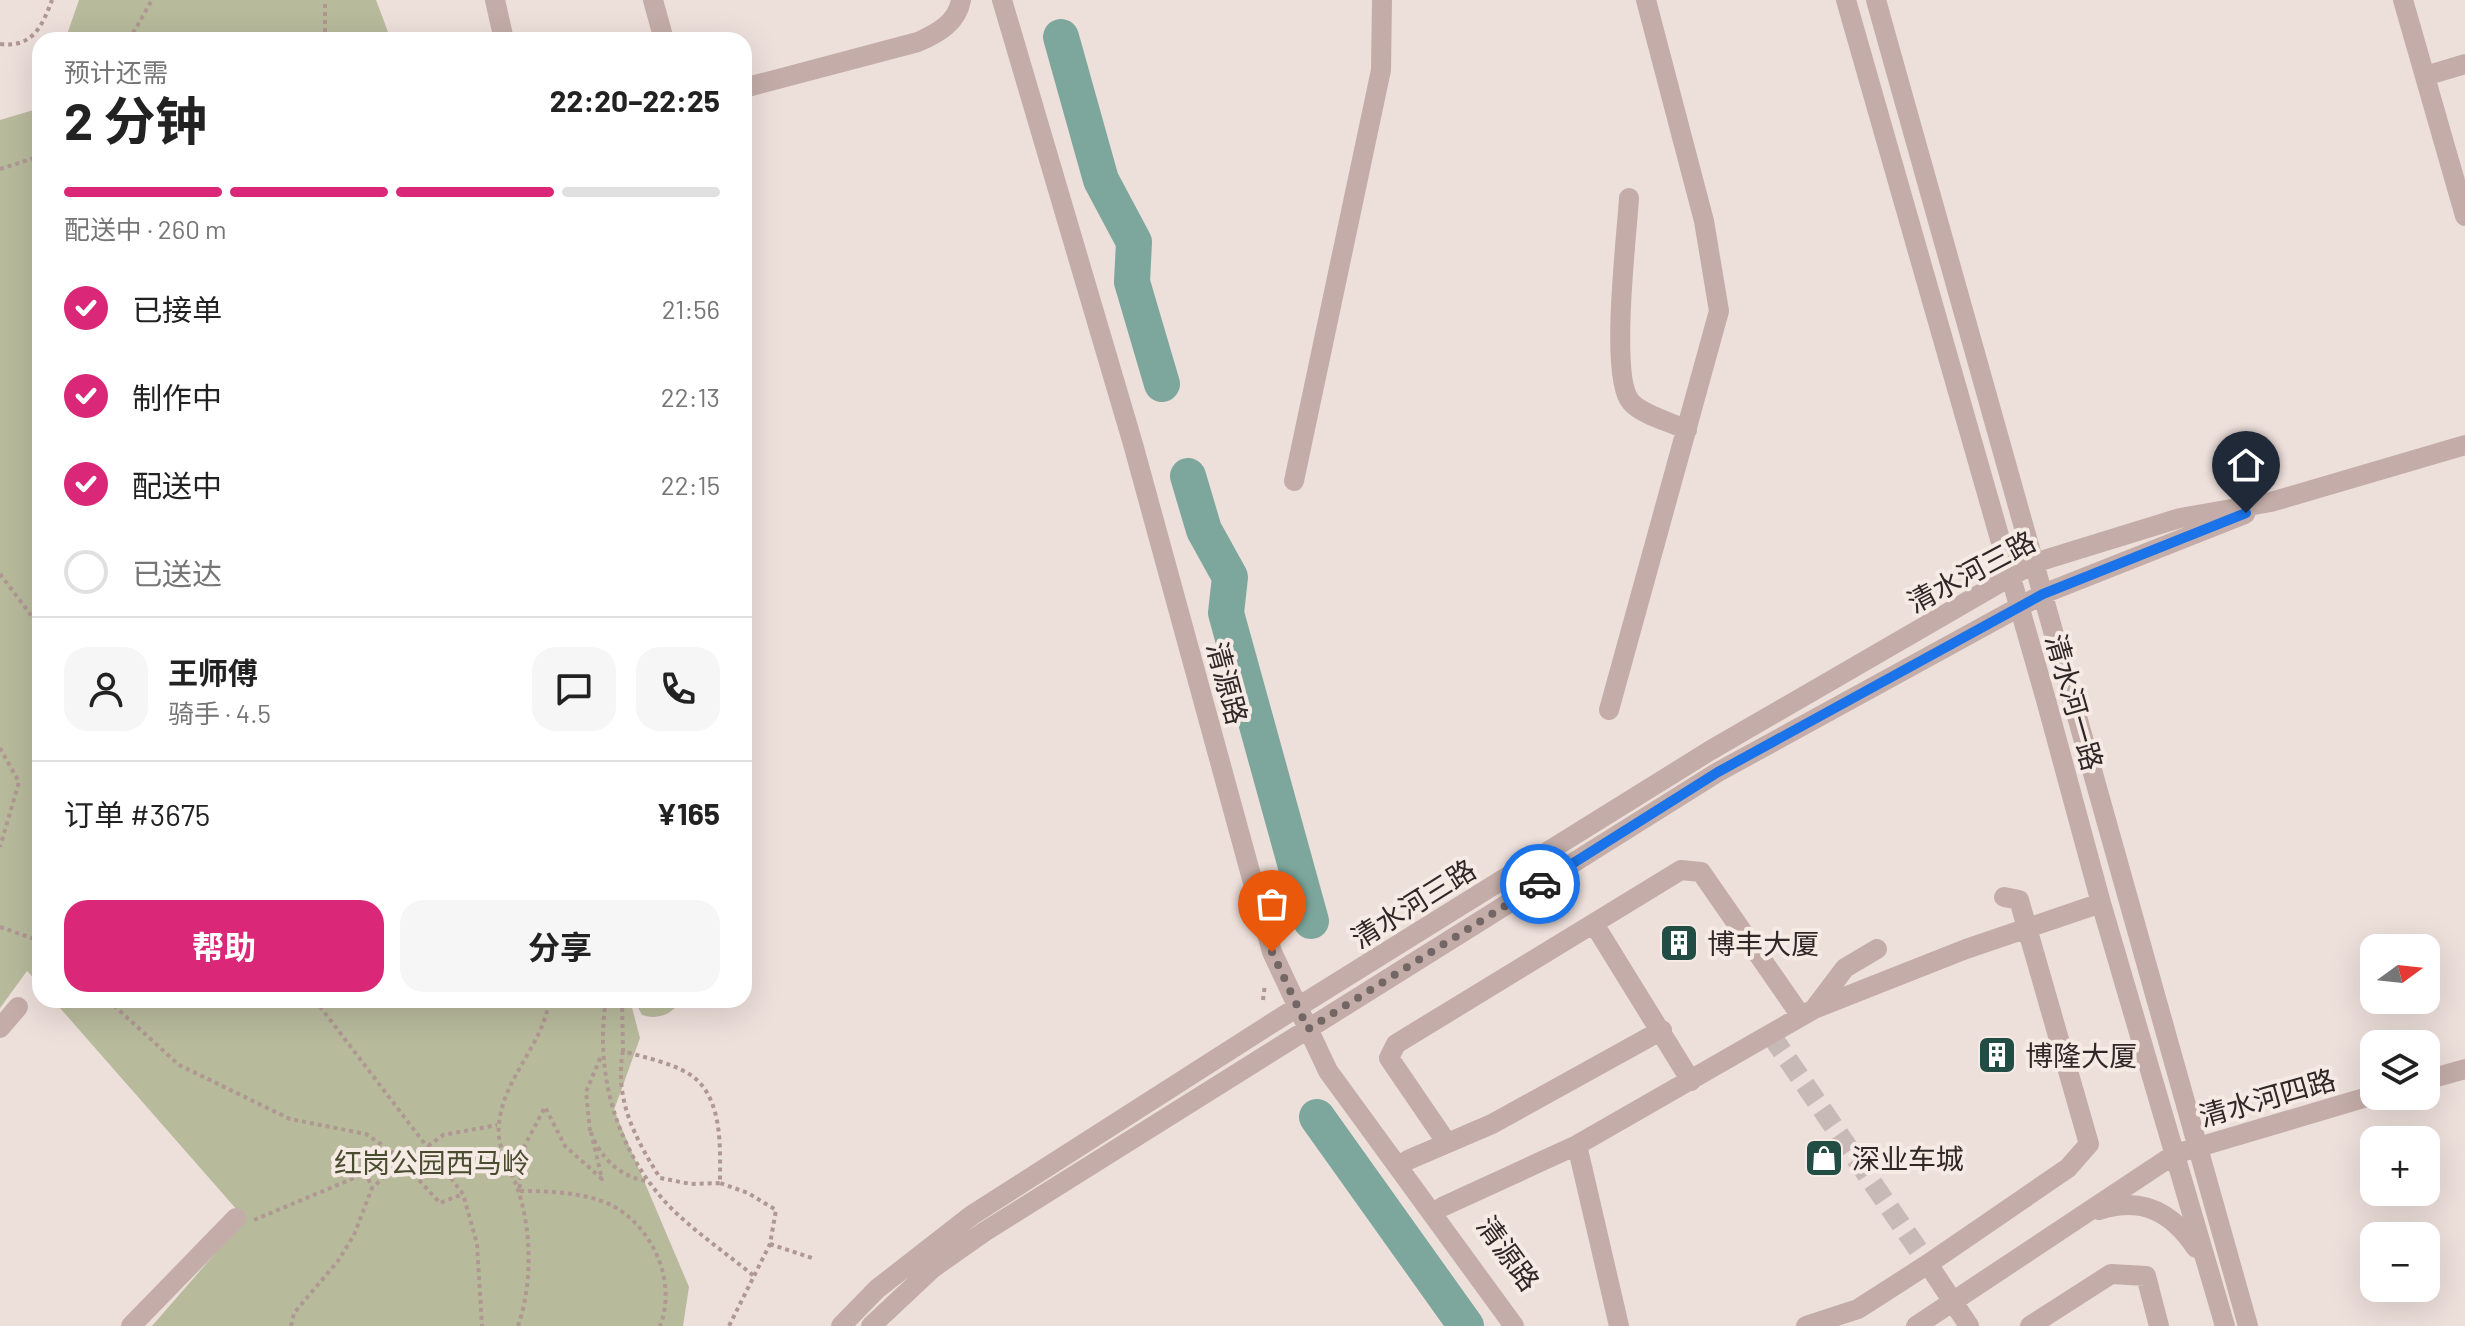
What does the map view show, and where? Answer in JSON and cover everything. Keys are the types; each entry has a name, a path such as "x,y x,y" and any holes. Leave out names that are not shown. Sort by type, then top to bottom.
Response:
{"street":[{"path":"495,0 502,32"},
{"path":"653,0 662,32"},
{"path":"752,86 918,42 939,33 952,20 961,0"},
{"name":"清源路","path":"1002,0 1133,444 1272,952 1303,1004"},
{"name":"清源路","path":"1015,0 1145,440 1284,949 1328,1071 1514,1326"},
{"path":"1294,481 1381,70 1382,0"},
{"path":"1609,710 1719,311 1704,221 1646,0"},
{"name":"清水河一路","path":"1846,0 2101,903 2225,1326"},
{"name":"清水河一路","path":"1876,0 2200,1145 2248,1326"},
{"path":"2403,0 2465,216"},
{"path":"2425,76 2465,64"},
{"path":"1629,198 1621,328 1621,384 1631,403 1687,430"},
{"name":"清水河三路","path":"844,1321 877,1289 972,1215 1303,1004 1711,750 2034,563 2180,518 2271,502 2465,445"},
{"name":"清水河三路","path":"871,1326 891,1317 933,1268 984,1232 1718,772 2043,594 2196,536 2271,502"},
{"path":"1447,1143 1389,1058 1396,1044 1681,870 1701,872 1807,1012"},
{"path":"1806,1326 1858,1309 1928,1264 2068,1168 2089,1144 2019,900 2004,897"},
{"path":"1442,1207 1577,1145 1807,1012 2028,927 2101,903"},
{"path":"1594,924 1691,1081"},
{"path":"1807,1012 1845,968 1877,949"},
{"path":"0,1028 18,1007"},
{"name":"清源路","path":"1313,1026 1528,1326"},
{"path":"1408,1160 1532,1102 1662,1030"},
{"path":"2440,1076 2465,1069"},
{"name":"清水河四路","path":"1916,1326 2175,1154 2360,1099"},
{"path":"1577,1145 1619,1326"},
{"path":"2083,1215 2106,1208 2142,1204 2167,1214 2182,1228 2209,1269"},
{"path":"131,1326 234,1220"},
{"path":"1928,1264 1969,1326"},
{"path":"2030,1326 2111,1274 2146,1276 2159,1326"},
{"path":"877,1289 891,1317"}],"path":[{"path":"37,32 52,0"},
{"path":"134,32 152,0"},
{"path":"325,0 325,32"},
{"path":"0,44 14,46 32,38"},
{"path":"0,169 32,159"},
{"path":"0,574 32,616"},
{"path":"0,748 19,782 0,847"},
{"path":"0,927 32,938"},
{"path":"117,1008 179,1065 290,1119 366,1134 395,1154 440,1203 463,1194"},
{"path":"321,1008 463,1194 477,1244 482,1326"},
{"path":"518,1326 526,1302 527,1226 519,1191 503,1156 498,1125 514,1080 547,1018 548,1008"},
{"path":"606,1008 603,1054 619,1129 649,1181 681,1217 754,1276"},
{"path":"622,1008 623,1051 618,1076 627,1114 660,1178 691,1184 720,1183 748,1193 776,1210 770,1244 729,1326"},
{"path":"623,1051 673,1068 698,1081 715,1111 720,1183"},
{"path":"519,1191 525,1145 545,1107 565,1146 602,1179 586,1092 603,1054"},
{"path":"428,1146 443,1135 498,1125"},
{"path":"591,1132 615,1168 632,1179 649,1181"},
{"path":"291,1326 294,1313 338,1261 354,1235 372,1188 396,1166 391,1156 395,1154"},
{"path":"234,1220 249,1223 366,1173 372,1188"},
{"path":"519,1191 555,1191 601,1201 633,1222 656,1249 666,1287 660,1326"},
{"path":"770,1244 812,1258"}],"green space":[{"path":"79,0 376,0 388,32 68,32"},
{"path":"32,110 32,976 27,971 0,1008 0,120"},
{"name":"红岗公园西马岭","path":"60,1008 632,1008 640,1038 614,1110 689,1287 683,1326 152,1326 245,1219"},
{"path":"638,1008 674,1008 664,1015 642,1015"}],"waterway":[{"path":"1061,37 1101,180 1134,242 1132,282 1162,384"},
{"path":"1188,476 1204,530 1230,577 1226,613 1311,921"},
{"path":"1317,1117 1466,1326"}],"tunnel":[{"path":"1771,1035 1928,1264"}],"way so far":[{"path":"1272,952 1308,1029 1540,884"}],"place":[{"name":"博丰大厦","path":"1679,943"},
{"name":"博隆大厦","path":"1997,1055"},
{"name":"深业车城","path":"1824,1158"}],"route":[{"path":"1540,884 1718,772 2043,594 2196,536 2246,513"}]}
